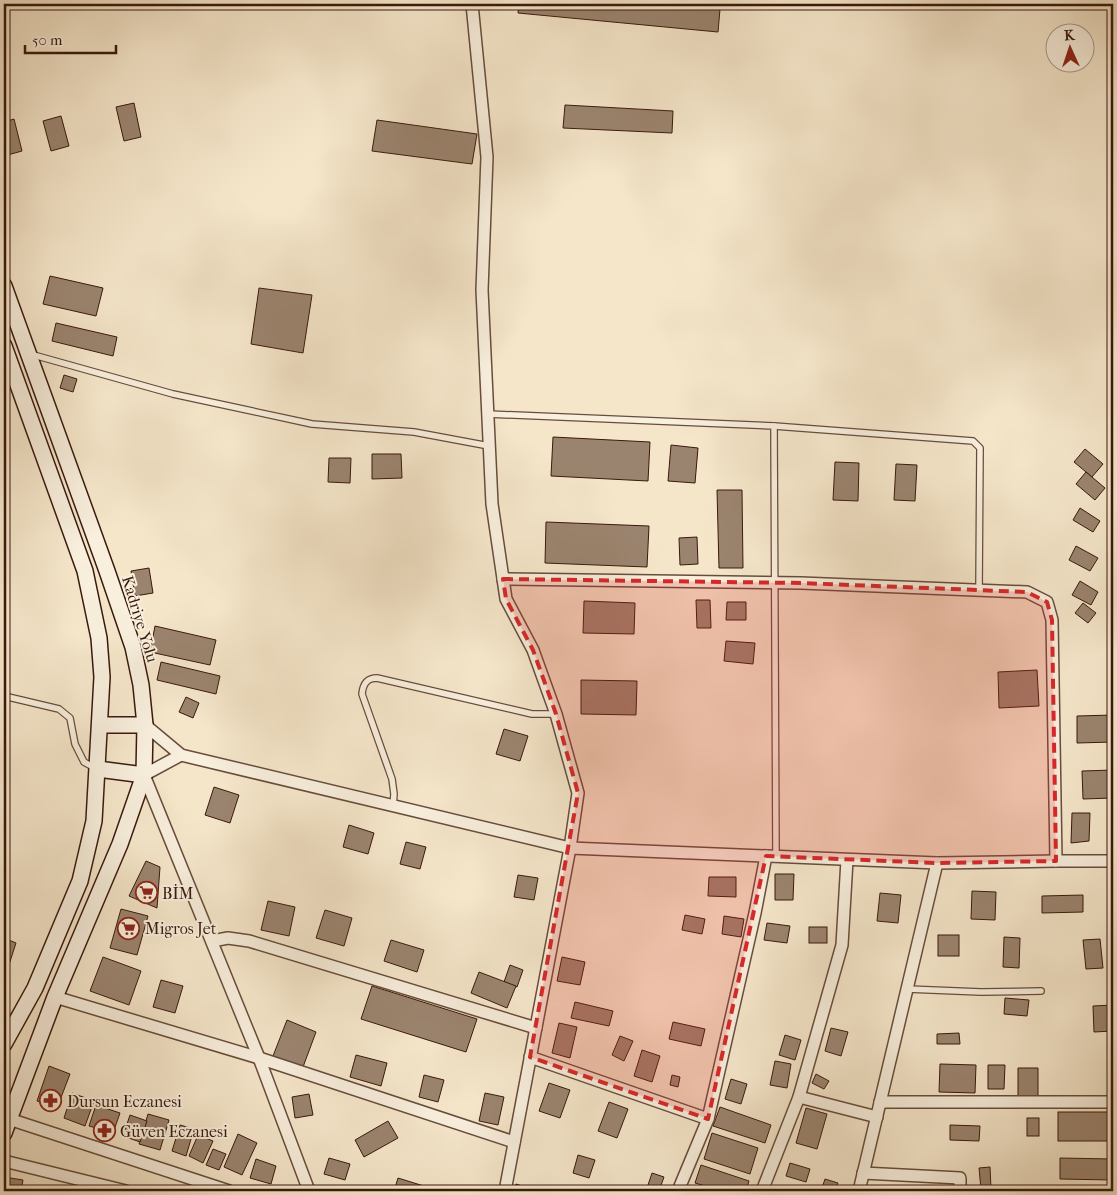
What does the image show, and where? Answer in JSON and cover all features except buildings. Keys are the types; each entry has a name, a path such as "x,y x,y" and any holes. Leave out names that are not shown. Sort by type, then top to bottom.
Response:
{"main road":[{"name":"Kadriye Yolu","path":"4,286 133,647 145,725 144,775 120,844 55,996 5,1123"},
{"path":"4,346 86,571 99,638 102,677 94,821 80,881 35,988 4,1044"},
{"path":"100,726 145,725"},
{"path":"98,769 144,775"}],"street":[{"path":"472,4 488,157 482,290 492,504 506,599 532,650 556,714 578,793 570,848 505,1191"},
{"path":"503,579 775,583 979,590 1026,592 1047,602 1052,620 1056,860"},
{"path":"145,725 181,756 570,848 936,863 1056,860 1113,862"},
{"path":"181,756 144,775 259,1058 309,1191"},
{"path":"678,1191 708,1119 771,856"},
{"path":"762,1191 799,1097 842,945 847,860"},
{"path":"859,1191 936,863"},
{"path":"212,941 228,938 249,941 536,1028"},
{"path":"55,996 259,1058 514,1142"},
{"path":"530,1057 708,1119"},
{"path":"799,1097 877,1117"},
{"path":"880,1102 1113,1102"},
{"path":"5,1123 229,1191"},
{"path":"4,1160 126,1191"},
{"path":"863,1173 960,1178 960,1191"}],"lane":[{"path":"28,354 173,394 312,424 414,432 489,446"},
{"path":"488,414 774,426 973,440 980,448 979,590"},
{"path":"771,856 775,583 774,426"},
{"path":"393,806 392,779 363,698 362,689 368,680 377,678 532,714 556,714"},
{"path":"4,696 59,710 70,718 75,744 84,762 98,769"},
{"path":"907,989 981,992 1041,991"}],"highlighted area":[{"path":"503,579 801,583 1027,592 1047,602 1052,620 1056,861 937,863 766,856 708,1119 530,1057 578,793 556,714 533,650 506,599"}],"place":[{"name":"BİM","path":"146,893"},
{"name":"Migros Jet","path":"129,928"},
{"name":"Dursun Eczanesi","path":"51,1101"},
{"name":"Güven Eczanesi","path":"104,1131"}]}
